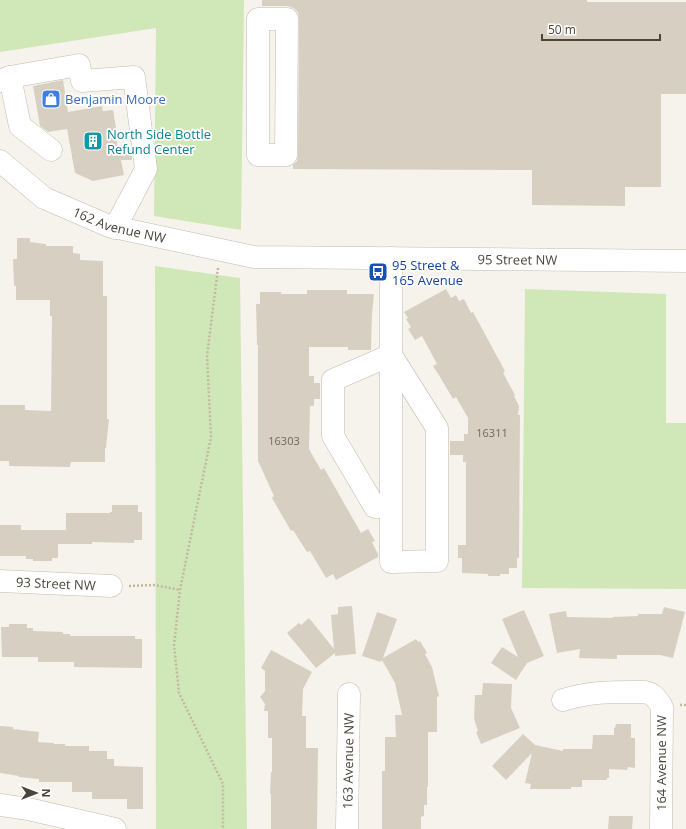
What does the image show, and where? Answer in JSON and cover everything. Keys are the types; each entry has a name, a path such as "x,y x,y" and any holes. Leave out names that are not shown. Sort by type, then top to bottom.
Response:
{"street":[{"path":"258,19 287,19 286,155 258,155 258,19"},
{"path":"51,150 20,126 5,79 79,65 82,81 134,77 146,170 115,228"},
{"name":"162 Avenue NW","path":"0,162 44,198 109,226 254,257"},
{"name":"95 Street NW","path":"254,257 686,261"},
{"path":"391,258 391,355 391,562 437,561 437,428 391,355"},
{"path":"391,355 333,380 333,436 375,507 391,507"},
{"name":"93 Street NW","path":"0,580 111,586"},
{"name":"164 Avenue NW","path":"563,700 574,696 601,692 645,692 651,694 657,699 662,707 661,829"},
{"name":"163 Avenue NW","path":"347,829 349,694"},
{"path":"0,805 115,829"}],"path":[{"path":"221,250 207,356 211,437 180,590 174,645 179,693 223,784 223,829"},
{"path":"111,586 154,585 180,590"}],"green space":[{"path":"0,0 244,0 241,230 154,216 156,28 0,52"},
{"path":"155,266 240,278 247,829 156,829"},
{"path":"525,289 666,294 666,423 686,423 686,589 522,588"}],"building":[{"path":"262,0 587,0 587,2 686,2 686,94 661,94 661,187 625,187 625,206 532,205 532,170 293,169 293,165 297,161 298,155 298,12 287,6 262,6"},
{"name":"North Side Bottle Refund Center","path":"63,80 68,112 102,106 103,111 113,110 117,134 117,147 131,147 132,160 121,160 124,175 93,181 75,173 67,129 48,132 40,126 33,86"},
{"path":"17,238 30,238 30,242 46,244 46,246 73,246 73,253 80,254 80,260 103,261 103,296 107,296 107,419 109,419 105,448 105,462 71,462 70,467 9,466 9,461 0,461 0,405 25,405 25,410 51,411 52,316 50,316 50,300 16,300 13,259 17,259"},
{"path":"446,289 451,298 456,295 459,301 464,299 471,313 473,312 505,371 503,373 519,406 519,558 517,558 517,568 509,568 509,574 500,574 500,576 462,573 462,558 458,558 458,545 466,545 466,462 463,462 463,455 450,455 450,441 464,441 464,434 468,434 468,418 456,397 453,399 433,366 437,364 422,336 415,340 408,329 411,327 404,312"},
{"path":"307,290 347,290 347,294 374,294 371,350 348,350 348,347 309,347 309,376 314,376 314,383 320,383 320,399 314,399 314,406 310,406 309,449 321,470 324,468 361,533 368,529 375,541 372,542 378,554 378,557 336,580 333,574 326,578 310,551 307,552 293,530 291,531 272,498 274,496 258,461 258,345 256,304 260,304 260,292 307,294"},
{"path":"112,505 138,505 138,512 142,512 142,540 134,540 134,543 92,542 92,544 58,544 58,558 52,558 52,561 33,561 33,559 26,559 26,556 0,556 0,525 21,525 21,530 66,530 66,513 110,513 112,512"},
{"path":"352,606 356,654 335,656 335,653 316,668 287,633 299,623 301,625 309,618 334,649 331,615 338,614 338,607"},
{"path":"664,607 685,612 673,658 660,655 617,655 617,659 579,658 580,649 557,653 549,614 566,611 567,617 613,618 638,616 638,614 662,614"},
{"path":"524,610 544,656 527,663 516,680 491,663 502,647 518,657 502,619"},
{"path":"377,612 397,619 383,658 416,639 418,642 420,641 427,653 425,654 432,667 439,696 437,697 437,732 428,732 427,805 424,805 424,816 421,817 421,829 382,829 382,771 385,771 385,737 396,737 395,715 402,715 395,683 382,660 381,662 362,656"},
{"path":"9,624 27,624 27,628 33,628 33,631 63,632 63,634 70,634 70,636 135,636 135,639 142,639 142,668 74,667 74,662 38,662 38,657 2,657 1,627 9,627"},
{"path":"271,650 312,672 303,689 302,716 306,716 306,748 318,748 317,829 271,829 270,794 272,772 272,738 268,738 268,711 264,711 265,704 260,697 265,691 265,671 261,668"},
{"path":"483,683 512,684 511,708 520,728 481,744 476,732 478,731 474,719 475,695 482,695"},
{"path":"616,724 631,724 631,738 635,738 635,768 628,767 627,770 609,769 609,778 607,778 607,780 582,780 582,787 571,787 571,789 530,789 531,784 525,783 532,753 506,780 492,766 523,734 535,745 563,751 563,749 592,749 593,735 614,735 614,728"},
{"path":"0,726 39,732 38,742 65,744 65,746 89,746 89,751 107,751 107,759 114,759 114,766 143,767 143,809 127,809 127,799 92,799 92,792 72,792 72,782 39,782 39,779 18,777 19,776 0,773"},
{"path":"609,816 633,816 632,829 608,829"}],"place":[{"name":"Benjamin Moore","path":"51,99"},
{"name":"North Side Bottle Refund Center","path":"93,141"},
{"name":"95 Street & 165 Avenue","path":"378,272"}]}
